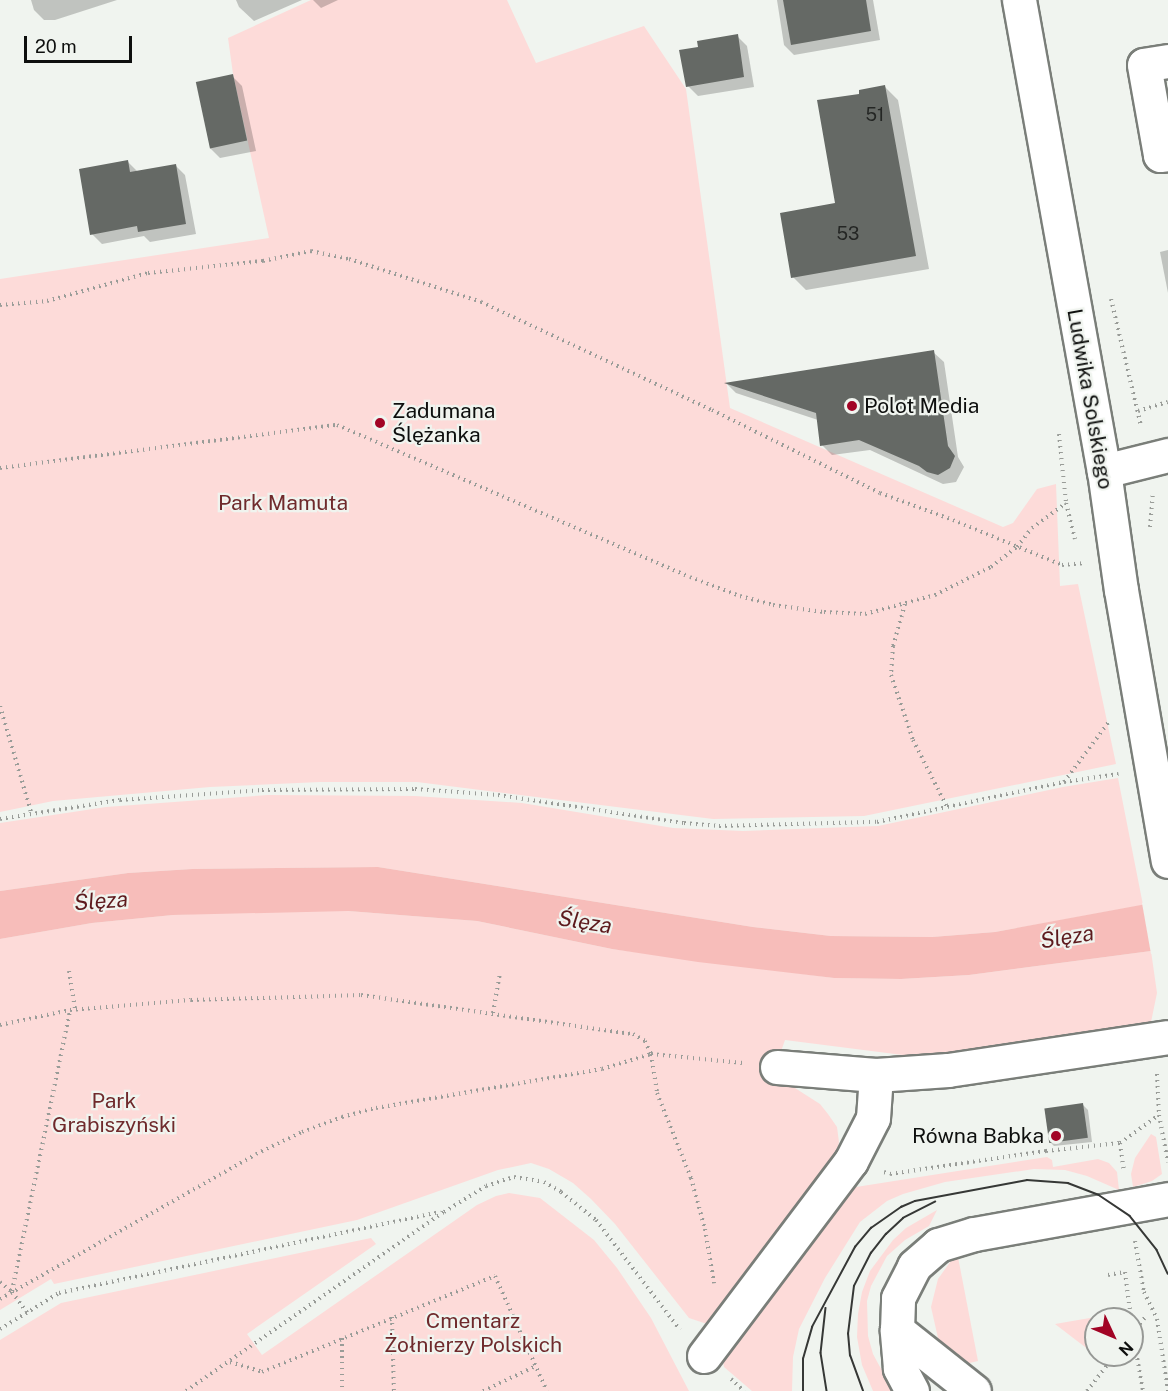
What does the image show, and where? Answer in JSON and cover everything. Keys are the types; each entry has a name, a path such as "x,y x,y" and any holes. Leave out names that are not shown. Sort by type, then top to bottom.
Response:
{"main road":[{"name":"Ludwika Solskiego","path":"1019,0 1104,471 1121,590 1168,861"},
{"path":"1168,61 1144,65 1160,155 1168,154"},
{"path":"1104,471 1168,455"},
{"path":"777,1067 876,1075 948,1070 1168,1037"},
{"path":"704,1356 851,1161 873,1118 876,1075"},
{"path":"912,1391 900,1368 897,1330 898,1298 914,1266 938,1245 974,1234 1168,1199"},
{"path":"897,1330 974,1391"}],"path":[{"path":"0,305 47,301 148,273 263,261 311,251 349,259 481,302 711,410 880,493 1062,566 1082,563 1079,553"},
{"path":"1134,388 1143,432"},
{"path":"1138,411 1168,402"},
{"path":"1057,422 1066,503 1076,543"},
{"path":"0,468 336,425 680,573 740,596 773,605 824,612 865,614 935,595 991,567 1017,547 1032,528 1066,503"},
{"path":"1150,532 1153,490"},
{"path":"905,604 892,646 891,675 913,740 947,807"},
{"path":"0,706 31,812"},
{"path":"1064,782 1113,717"},
{"path":"0,819 31,812 120,800 262,790 415,789 498,795 684,823 719,826 877,822 1064,782 1125,773"},
{"path":"12,1292 72,1010 69,970"},
{"path":"493,1013 500,973"},
{"path":"0,1025 72,1010 191,1000 361,995 633,1034 645,1041 651,1054 657,1093 691,1178 705,1229 715,1291 720,1306 732,1320"},
{"path":"0,1299 229,1168 302,1132 376,1108 602,1069 651,1054 777,1067"},
{"path":"851,1161 890,1174 1120,1143 1159,1114 1168,1162"},
{"path":"1120,1143 1128,1206 1144,1292 1157,1319 1168,1391"},
{"path":"186,1391 444,1212 486,1186 514,1178 544,1182 596,1220 679,1329 704,1356"},
{"path":"0,1329 59,1293 444,1212"},
{"path":"1108,1275 1125,1272 1129,1307"},
{"path":"229,1362 262,1372 495,1276 547,1391"},
{"path":"0,1282 12,1292 27,1313"},
{"path":"1144,1318 1147,1315"},
{"path":"392,1317 394,1391"},
{"path":"342,1338 342,1391"},
{"path":"483,1391 536,1366"},
{"path":"1087,1391 1106,1367"},
{"path":"1139,1367 1143,1391"}],"green space":[{"name":"Park Mamuta","path":"311,0 507,0 536,63 644,26 686,89 730,408 1003,527 1013,523 1037,489 1056,484 1060,586 1078,584 1116,764 864,816 713,819 417,782 320,782 210,787 53,801 0,812 0,279 269,238 233,74 228,38"},
{"path":"1118,778 1143,905 995,932 932,937 831,936 753,927 378,867 192,869 128,873 0,891 0,823 106,807 268,795 415,796 522,803 673,828 743,831 878,826 1063,787"},
{"name":"Park Grabiszyński","path":"251,911 348,911 477,921 612,949 834,978 901,979 969,975 1151,951 1157,993 1150,1027 942,1060 785,1040 773,1074 820,1104 828,1114 837,1127 839,1142 836,1156 717,1322 707,1324 689,1318 615,1224 591,1199 573,1183 549,1169 531,1163 498,1170 357,1220 54,1284 51,1279 0,1310 0,939 92,923 173,915"},
{"path":"1151,1134 1156,1137 1162,1174 1152,1181 1133,1187 1131,1174 1135,1158"},
{"path":"1047,1157 1052,1160 1053,1167 1098,1159 1109,1163 1117,1172 1119,1190 1087,1176 1065,1170 1034,1169 945,1182 887,1201 860,1222 825,1278 799,1329 793,1357 792,1391 752,1391 724,1367 722,1355 795,1252 856,1187"},
{"name":"Cmentarz Żołnierzy Polskich","path":"509,1193 540,1198 594,1240 617,1268 651,1318 689,1391 0,1391 0,1340 61,1303 371,1238 376,1244 247,1334 262,1355 477,1205"},
{"path":"937,1210 929,1226 905,1240 887,1256 871,1286 867,1301 868,1336 873,1354 893,1391 873,1391 862,1365 857,1337 862,1292 870,1271 893,1240 906,1228"},
{"path":"958,1257 978,1361 965,1364 938,1338 931,1307 938,1279 953,1258"},
{"path":"1084,1319 1084,1346 1055,1324"}],"water":[{"name":"Ślęza","path":"378,867 753,927 831,936 932,937 995,932 1168,900 1151,951 969,975 901,979 834,978 698,962 612,949 477,921 348,911 173,915 92,923 0,939 0,891 128,873 192,869"}],"pier":[{"path":"1168,897 1168,951 1151,954 1142,903"}],"building":[{"path":"783,0 866,0 871,31 791,45"},
{"path":"738,34 744,77 686,87 679,50 698,47 697,41"},
{"path":"233,74 247,141 210,148 196,82"},
{"path":"885,85 916,256 791,278 780,213 835,203 817,100 859,94 859,90"},
{"path":"128,160 130,172 176,164 186,224 138,232 137,226 90,235 79,169"},
{"path":"934,350 948,446 955,456 950,468 938,475 859,440 820,446 816,413 724,383"},
{"path":"1083,1103 1088,1138 1049,1143 1044,1108"}],"tram line":[{"path":"803,1391 803,1359 812,1327 855,1247 871,1228 901,1207 915,1201 1027,1180 1068,1183 1099,1195 1130,1216 1157,1250 1168,1274"},
{"path":"863,1391 850,1356 848,1334 854,1286 871,1253 886,1234 903,1218 935,1202"},
{"path":"826,1308 821,1353 827,1391"}],"place":[{"name":"Polot Media","path":"852,406"},
{"name":"Zadumana Ślężanka","path":"380,423"},
{"name":"Równa Babka","path":"1056,1136"}]}
